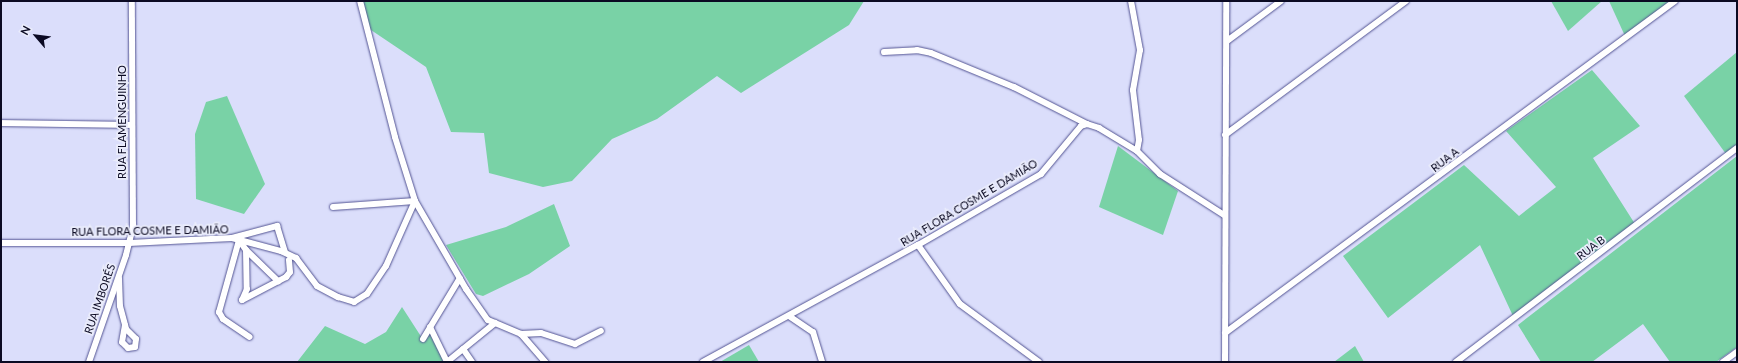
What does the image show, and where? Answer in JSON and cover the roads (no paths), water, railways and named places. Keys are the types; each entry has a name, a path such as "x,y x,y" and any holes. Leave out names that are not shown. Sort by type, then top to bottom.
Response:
{"street":[{"name":"RUA FLAMENGUINHO","path":"129,243 132,226 132,1"},
{"path":"360,1 395,137 415,202 460,278 488,320 521,334 541,333 579,344 601,331"},
{"path":"1131,1 1140,50 1133,90 1139,140 1137,151"},
{"path":"1225,362 1224,215 1227,41 1226,1"},
{"path":"1227,41 1281,1"},
{"path":"1225,135 1406,1"},
{"name":"RUA A","path":"1226,333 1386,217 1675,1"},
{"path":"884,52 917,50 931,53 1014,87 1087,124 1099,128 1137,151 1167,179 1224,215"},
{"path":"1,123 132,125"},
{"name":"RUA FLORA COSME E DAMIÃO","path":"703,362 918,246 1041,174 1081,126 1087,124"},
{"name":"RUA B","path":"1456,362 1737,148"},
{"path":"333,207 415,202"},
{"name":"RUA FLORA COSME E DAMIÃO","path":"1,244 129,243 236,239 285,252 296,258 317,286 348,302 358,301 367,294 386,266 415,202"},
{"path":"236,239 277,226 285,252"},
{"path":"236,239 278,281"},
{"path":"236,239 219,312 220,317 250,337"},
{"name":"RUA IMBORÉS","path":"90,362 129,243"},
{"path":"918,246 960,304 1038,362"},
{"path":"246,250 247,289 242,300 278,281 290,272 289,260"},
{"path":"119,275 120,306 125,325"},
{"path":"422,339 460,278"},
{"path":"789,316 813,332 822,362"},
{"path":"430,327 447,362 495,323"},
{"path":"521,334 545,362"},
{"path":"463,349 472,362"},
{"path":"1723,362 1737,352"}]}
